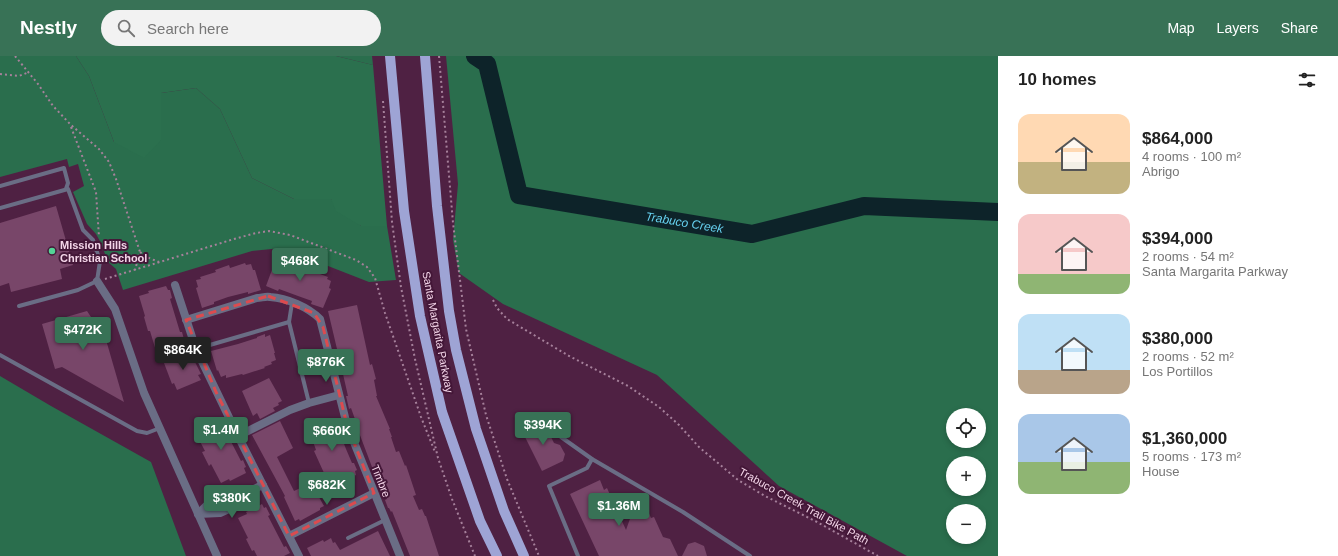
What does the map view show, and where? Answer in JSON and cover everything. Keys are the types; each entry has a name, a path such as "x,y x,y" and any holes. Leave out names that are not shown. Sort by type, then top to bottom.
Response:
{"main road":[{"name":"Santa Margarita Parkway","path":"390,56 404,211 420,316 442,412 480,521 497,556"},
{"name":"Santa Margarita Parkway","path":"426,56 437,206 449,311 456,350 476,429 504,511 524,556"}],"street":[{"path":"97,281 115,309 144,393 217,556"},
{"path":"175,286 196,349 299,556"},
{"name":"Timbre","path":"186,320 268,296 292,302 314,313 320,319 347,425 400,556"},
{"path":"238,436 290,410 309,403 339,396"},
{"path":"198,514 213,500 226,494 233,491 247,492 263,485"},
{"path":"198,514 220,513 240,504 247,492"},
{"path":"289,536 374,493"}],"lane":[{"path":"0,186 64,168 68,183 66,189"},
{"path":"19,306 78,290 97,281 100,262 93,240 83,230 69,191 66,189"},
{"path":"0,208 66,189"},
{"path":"292,302 289,322 309,403"},
{"path":"196,349 289,322"},
{"path":"0,355 138,431 147,433 160,428"},
{"path":"561,437 592,459 683,512 750,556"},
{"path":"578,556 549,486 587,468 592,459"},
{"path":"348,538 385,520"}],"path":[{"path":"15,56 29,72 53,106 71,126 99,149 109,162 140,252 135,270"},
{"path":"439,56 453,223 466,329 486,415 507,479 539,556"},
{"path":"0,74 19,76 29,72"},
{"path":"382,94 390,194"},
{"path":"71,126 96,192 100,237 93,240"},
{"path":"140,252 149,258 160,262"},
{"name":"Trabuco Creek Trail Bike Path","path":"493,300 497,308 507,319 569,356 628,386 658,407 679,425 699,447 738,480 878,556"}],"highlighted area":[{"path":"268,296 314,313 323,327 347,425 374,493 289,536 216,392 186,320"}],"green space":[{"path":"0,56 76,56 89,76 114,142 161,140 161,93 196,88 220,109 252,178 294,199 331,199 361,226 387,226 396,280 369,282 282,248 252,251 123,290 116,269 108,262 101,243 96,234 87,224 73,192 84,186 78,164 69,167 67,159 0,177"},
{"path":"76,56 336,56 373,65 387,226 361,226 336,211 331,199 294,199 252,178 220,109 196,88 161,93 161,140 144,158 114,142 89,76"},
{"path":"336,56 372,56 373,65"},
{"path":"446,56 998,56 998,556 907,556 779,486 657,375 503,304 459,273 453,240 458,184"},
{"path":"0,376 151,462 186,556 0,556"}],"building":[{"path":"56,206 73,265 60,269 62,279 11,292 9,283 0,286 0,223"},
{"path":"283,260 313,269 312,271 328,277 327,279 331,281 329,288 331,289 323,308 311,304 312,301 266,286 273,267 275,267 277,261 282,262"},
{"path":"245,263 246,265 251,264 253,270 255,270 261,290 248,294 248,292 228,297 202,308 196,288 198,287 196,280 201,279 200,277 216,272 215,270 229,265 230,268"},
{"path":"166,286 168,290 170,290 172,298 170,299 185,343 156,351 150,331 148,331 139,296 149,293 148,291"},
{"path":"357,305 370,365 372,364 376,379 374,380 376,396 390,429 396,452 399,451 405,466 406,465 416,495 413,496 419,510 422,509 426,516 439,556 410,556 392,511 391,512 388,508 385,500 387,499 380,480 374,467 372,467 351,408 349,409 346,396 348,396 340,361 338,362 335,349 337,349 328,311"},
{"path":"87,311 91,317 99,320 102,326 124,402 62,367 55,369 42,324"},
{"path":"265,334 265,337 270,335 275,353 276,360 271,362 272,364 264,367 265,368 243,375 226,378 226,375 221,377 218,370 217,371 211,351 238,344"},
{"path":"188,351 201,374 198,375 201,380 177,390 174,383 172,384 164,363"},
{"path":"269,378 282,401 278,403 279,405 273,408 275,411 260,419 257,413 253,416 242,391"},
{"path":"219,418 221,422 223,421 227,429 225,430 241,461 243,460 246,467 244,468 246,473 230,481 229,479 221,483 211,464 209,466 202,452 205,451 195,432"},
{"path":"334,418 336,423 338,422 341,430 339,431 346,449 357,470 355,471 356,475 339,482 329,484 314,451 316,450 309,430"},
{"path":"280,421 293,448 277,457 294,491 311,483 324,506 320,508 320,510 300,521 299,519 295,521 284,497 285,496 252,435"},
{"path":"535,422 545,425 554,443 560,445 565,454 563,461 542,471 523,433 525,426"},
{"path":"600,480 604,490 607,488 626,530 632,513 641,508 648,511 651,518 654,517 663,537 670,539 678,556 599,556 570,494"},
{"path":"262,504 264,508 266,507 270,515 268,516 284,547 286,546 290,553 284,556 257,556 254,550 252,551 246,539 248,538 238,518"},
{"path":"378,531 390,556 311,556 307,548 323,540 324,542 331,538 333,543 335,542 340,550"},
{"path":"695,542 704,546 707,556 682,556 688,544"}],"waterway":[{"name":"Trabuco Creek","path":"475,56 487,64 519,195 752,234 864,206 998,212"}],"place":[{"name":"Mission Hills Christian School","path":"52,251"}]}
